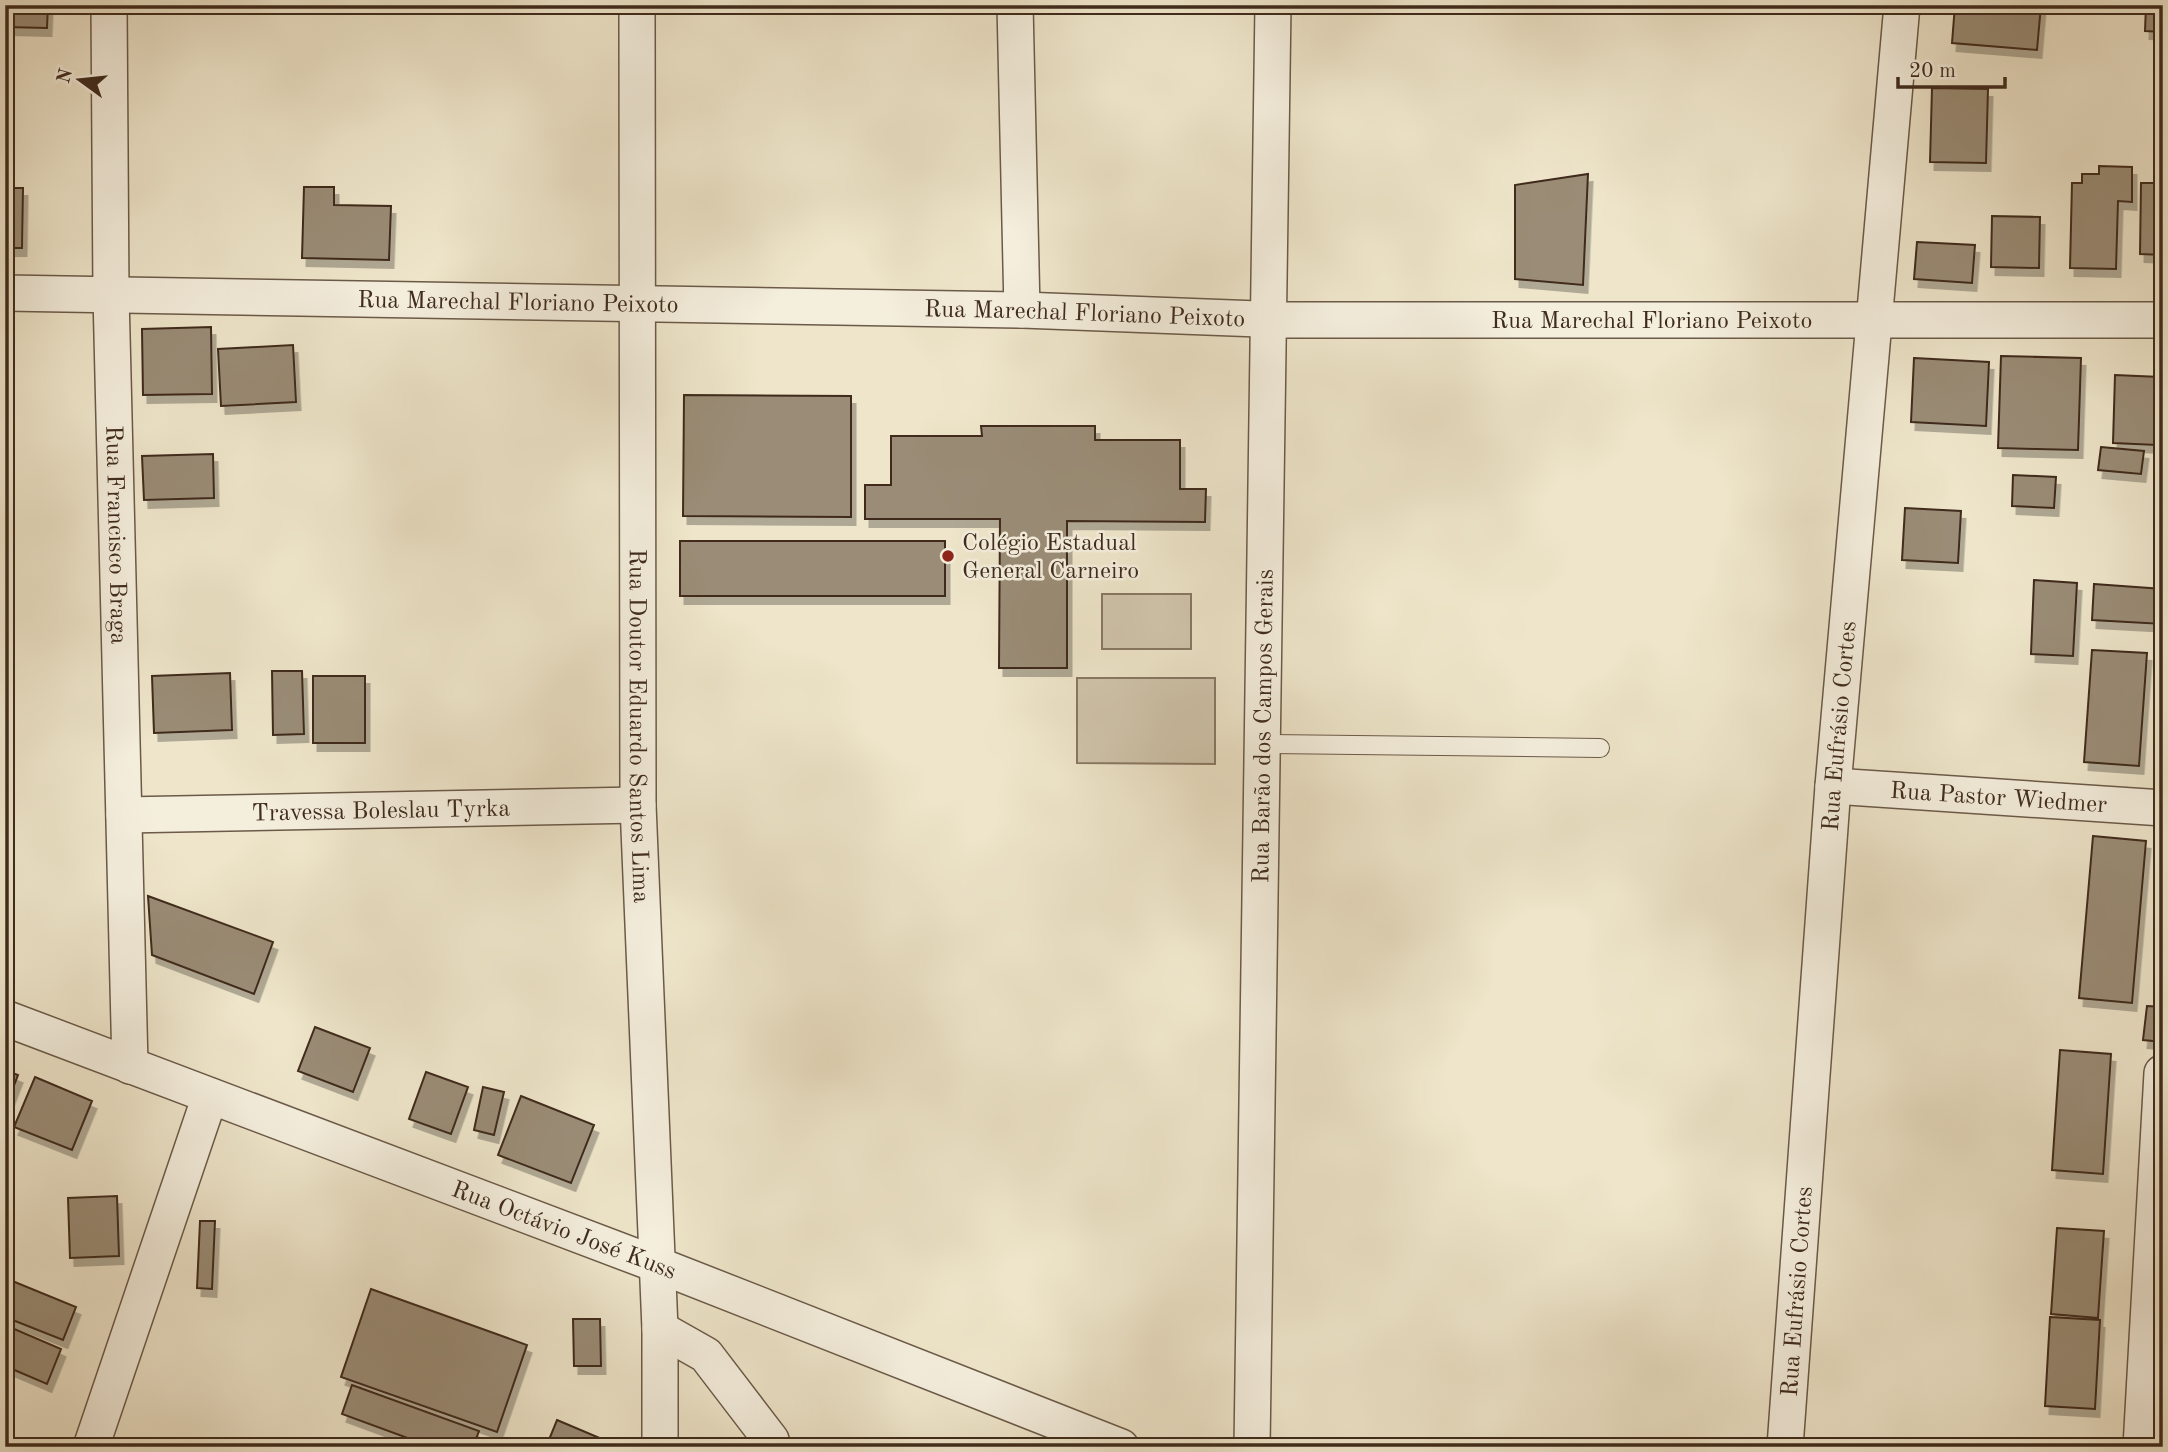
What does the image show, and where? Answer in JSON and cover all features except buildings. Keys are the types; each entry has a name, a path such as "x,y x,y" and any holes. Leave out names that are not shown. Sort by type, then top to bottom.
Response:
{"street":[{"name":"Rua Francisco Braga","path":"109,5 111,295 130,1066"},
{"name":"Rua Doutor Eduardo Santos Lima","path":"637,5 638,806 658,1265 660,1447"},
{"path":"1015,5 1022,310"},
{"name":"Rua Barão dos Campos Gerais","path":"1252,1447 1273,5"},
{"name":"Rua Eufrásio Cortes","path":"1785,1447 1833,786 1902,5"},
{"name":"Rua Marechal Floriano Peixoto","path":"5,293 1022,310 1269,320 2163,320"},
{"name":"Rua Pastor Wiedmer","path":"1833,786 2163,808"},
{"name":"Travessa Boleslau Tyrka","path":"124,815 638,806"},
{"name":"Rua Octávio José Kuss","path":"5,1018 658,1265 1044,1433 1121,1447"},
{"path":"2141,1447 2162,1073"},
{"path":"91,1447 210,1096"},
{"path":"660,1329 706,1355 771,1440 773,1447"}],"lane":[{"path":"1262,744 1600,748"}],"shaded area":[{"path":"1102,594 1191,594 1191,649 1102,649"},
{"path":"1077,678 1215,678 1215,764 1077,763"}],"place":[{"name":"Colégio Estadual General Carneiro","path":"948,556"}]}
